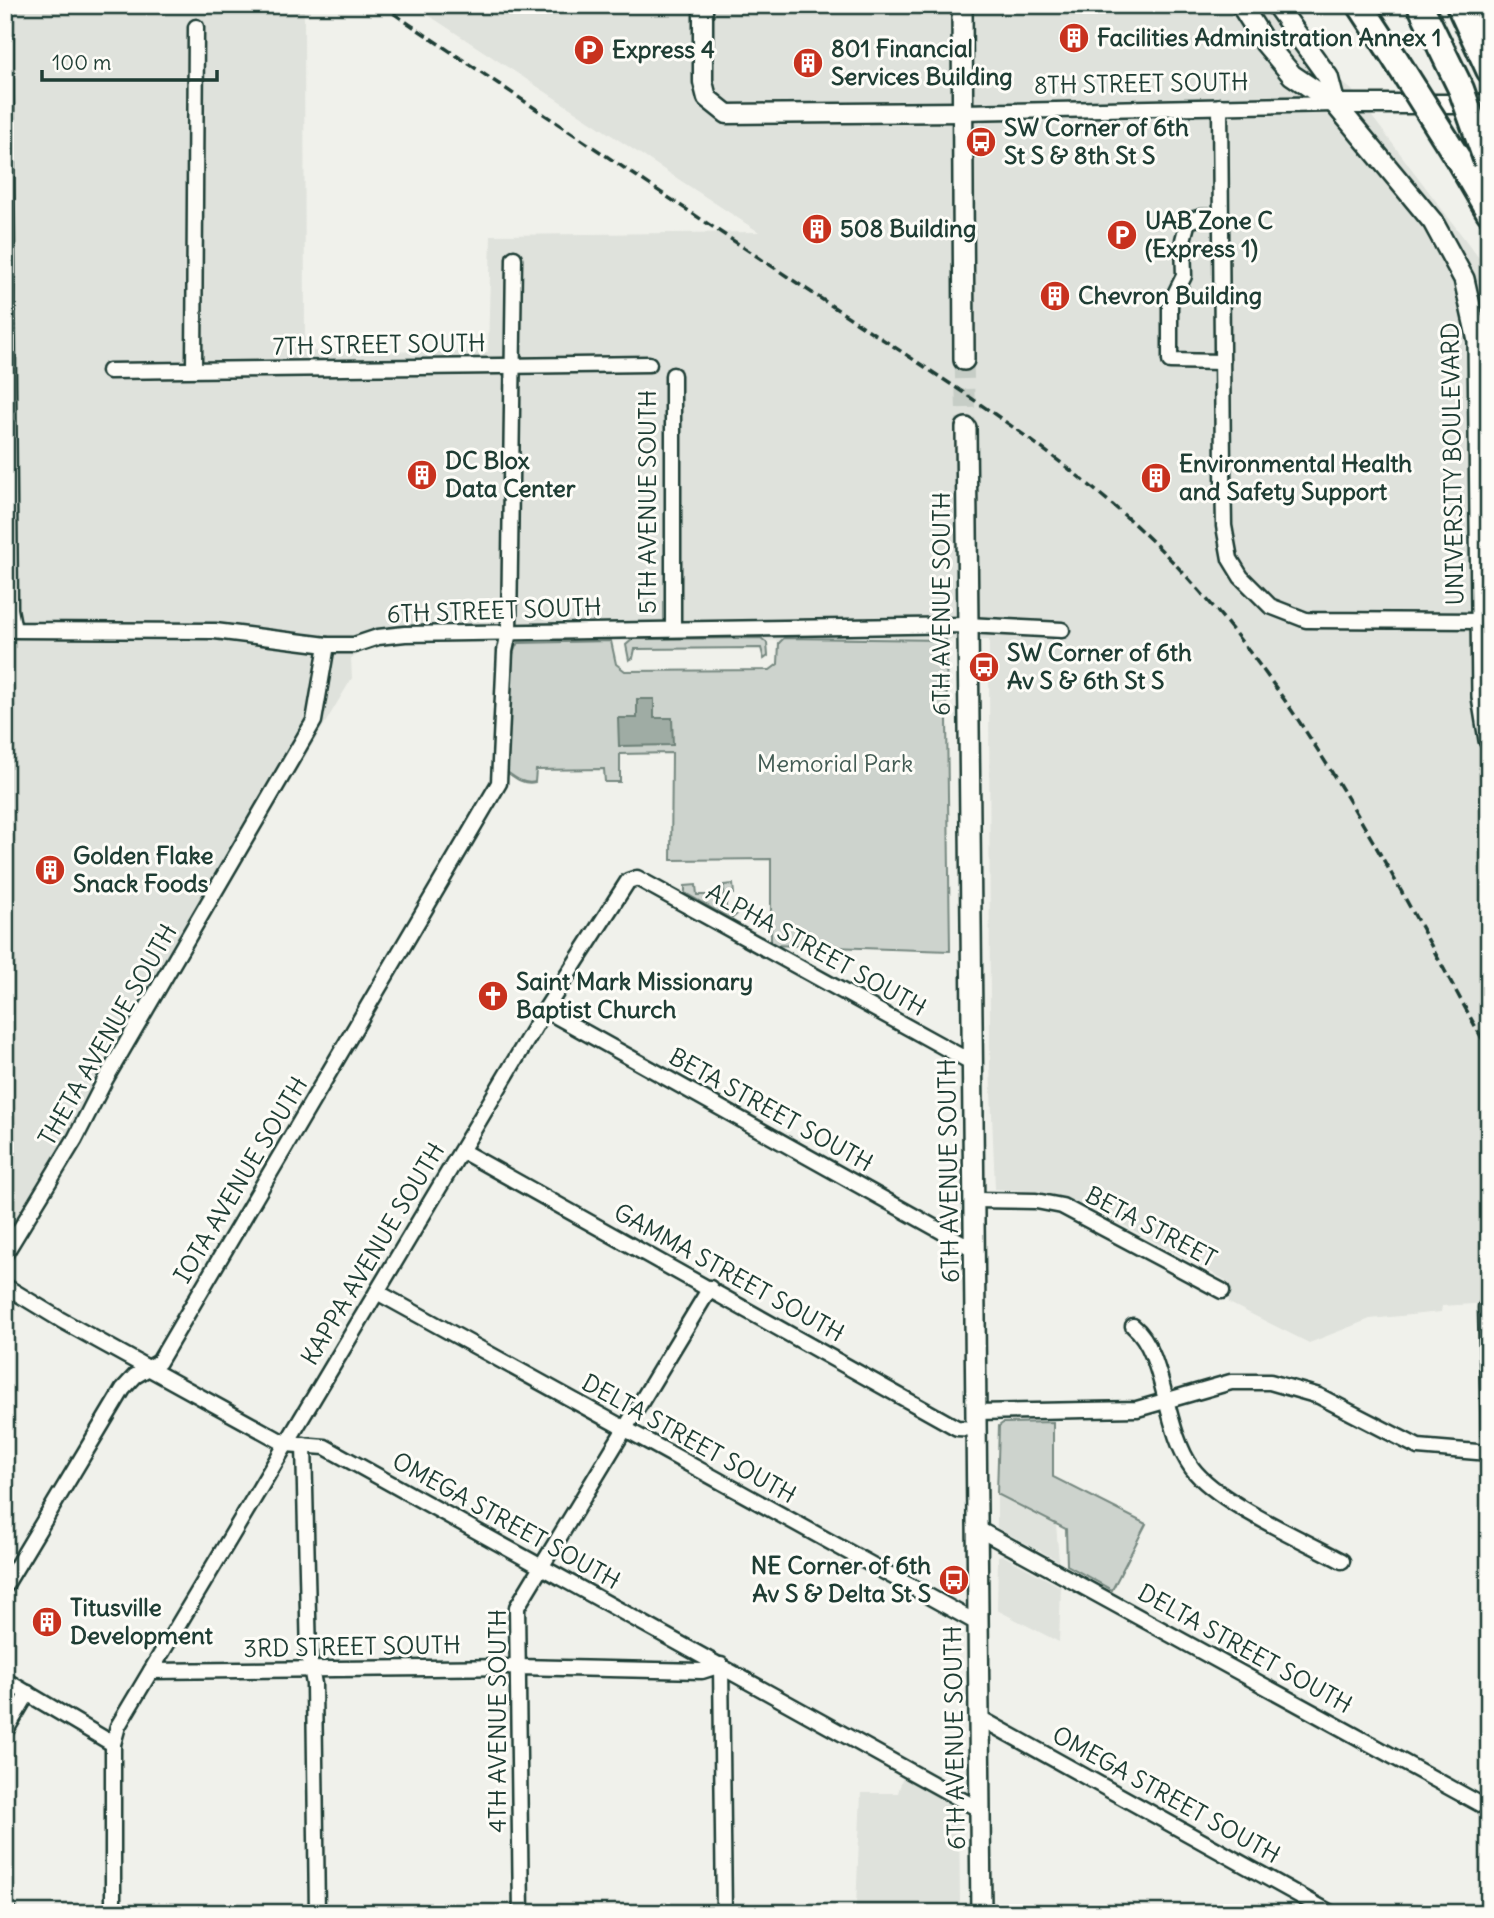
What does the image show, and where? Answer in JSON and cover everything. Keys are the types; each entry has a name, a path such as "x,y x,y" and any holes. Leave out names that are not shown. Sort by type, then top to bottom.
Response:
{"highway":[{"path":"1360,5 1489,212"},
{"path":"1420,5 1461,89 1488,164"},
{"path":"1459,5 1487,59"},
{"path":"1475,5 1487,59"}],"main road":[{"path":"962,5 964,360"},
{"name":"UNIVERSITY BOULEVARD","path":"1241,5 1265,43 1292,75 1335,104 1426,214 1449,248 1468,289 1478,351 1482,697 1489,740"},
{"name":"UNIVERSITY BOULEVARD","path":"1276,5 1328,77 1335,104"},
{"name":"6TH AVENUE SOUTH","path":"966,428 981,1913"}],"street":[{"name":"8TH STREET SOUTH","path":"703,5 703,82 707,98 713,106 727,114 1489,104"},
{"path":"194,369 196,27"},
{"name":"6TH STREET SOUTH","path":"5,37 10,609 13,630 215,631 327,645 354,645 378,637 405,634 967,625 1062,630"},
{"path":"1220,106 1224,526 1230,559 1241,577 1270,606 1306,620 1481,621"},
{"path":"1220,217 1202,216 1188,221 1184,240 1184,275 1170,304 1169,327 1170,361 1223,362"},
{"path":"509,632 514,258"},
{"name":"7TH STREET SOUTH","path":"109,371 649,363"},
{"name":"5TH AVENUE SOUTH","path":"673,375 673,629"},
{"name":"IOTA AVENUE SOUTH","path":"5,1586 123,1389 135,1376 159,1362 251,1210 499,783 505,651 509,632"},
{"name":"THETA AVENUE SOUTH","path":"5,1254 75,1139 105,1080 314,721 327,645"},
{"name":"ALPHA STREET SOUTH","path":"637,878 971,1062"},
{"name":"KAPPA AVENUE SOUTH","path":"113,1744 118,1726 545,1010 628,881 637,878"},
{"name":"BETA STREET SOUTH","path":"545,1010 975,1250"},
{"name":"GAMMA STREET SOUTH","path":"461,1151 957,1428 976,1421 1120,1410 1165,1402 1231,1382 1270,1382 1319,1396 1418,1447 1489,1453"},
{"name":"BETA STREET","path":"974,1200 1037,1201 1062,1206 1222,1291"},
{"name":"OMEGA STREET SOUTH","path":"5,1286 286,1444 325,1447 980,1810"},
{"name":"4TH AVENUE SOUTH","path":"520,1913 517,1607 710,1289"},
{"name":"DELTA STREET SOUTH","path":"377,1292 979,1624"},
{"path":"1486,1307 1489,1433"},
{"path":"1133,1326 1149,1343 1179,1443 1200,1477 1241,1505 1342,1561"},
{"path":"304,1445 317,1913"},
{"name":"DELTA STREET SOUTH","path":"978,1529 1489,1810"},
{"path":"720,1665 724,1913"},
{"name":"3RD STREET SOUTH","path":"154,1666 312,1670 517,1667 702,1671 720,1665"},
{"path":"5,1680 113,1744 114,1913"},
{"path":"5,1732 28,1693"},
{"name":"OMEGA STREET SOUTH","path":"980,1718 1331,1913"},
{"path":"5,1909 9,1913"}],"shaded area":[{"path":"5,5 301,5 304,8 305,351 488,352 491,235 759,232 413,5 1264,5 1283,37 1352,90 1485,266 1489,278 1489,1303 1442,1306 1441,1312 1370,1319 1309,1343 1229,1303 1227,1281 1090,1207 1043,1192 995,1189 990,1066 989,640 384,642 351,658 352,678 5,1259"},
{"path":"637,699 654,699 654,718 672,718 673,745 619,746 618,718 637,718"},
{"path":"997,1494 1056,1524 1059,1561 997,1528"},
{"path":"1002,1555 1061,1587 1059,1642 997,1610 998,1556"},
{"path":"903,1776 959,1807 960,1903 954,1906 856,1907 861,1793 898,1793"}],"green space":[{"path":"761,638 767,643 768,656 764,659 761,648 635,649 633,658 629,660 626,645 633,639"},
{"name":"Memorial Park","path":"784,638 946,640 950,951 771,945 771,859 671,860 672,753 620,754 620,782 605,782 604,769 536,770 535,782 531,783 507,772 508,685 510,667 518,643 611,641 616,664 625,671 770,670 778,664 779,643"},
{"path":"733,884 734,894 726,895 726,913 736,915 731,919 685,893 685,886 696,885 697,895 724,895 724,885"},
{"path":"1053,1422 1053,1477 1146,1524 1112,1590 1067,1565 1066,1529 997,1494 999,1426 1003,1423"}],"tunnel":[{"path":"964,360 966,428"}],"railway":[{"path":"381,5 971,398 1063,464 1148,537 1188,578 1234,632 1315,746 1387,866 1489,1051"}],"place":[{"name":"Facilities Administration Annex 1","path":"1074,38"},
{"name":"Express 4","path":"589,50"},
{"name":"801 Financial Services Building","path":"808,63"},
{"name":"SW Corner of 6th St S & 8th St S","path":"981,142"},
{"name":"508 Building","path":"817,229"},
{"name":"UAB Zone C (Express 1)","path":"1122,235"},
{"name":"Chevron Building","path":"1055,296"},
{"name":"DC Blox Data Center","path":"422,475"},
{"name":"Environmental Health and Safety Support","path":"1156,478"},
{"name":"SW Corner of 6th Av S & 6th St S","path":"984,667"},
{"name":"Golden Flake Snack Foods","path":"50,870"},
{"name":"Saint Mark Missionary Baptist Church","path":"493,996"},
{"name":"NE Corner of 6th Av S & Delta St S","path":"954,1580"},
{"name":"Titusville Development","path":"47,1622"}]}
